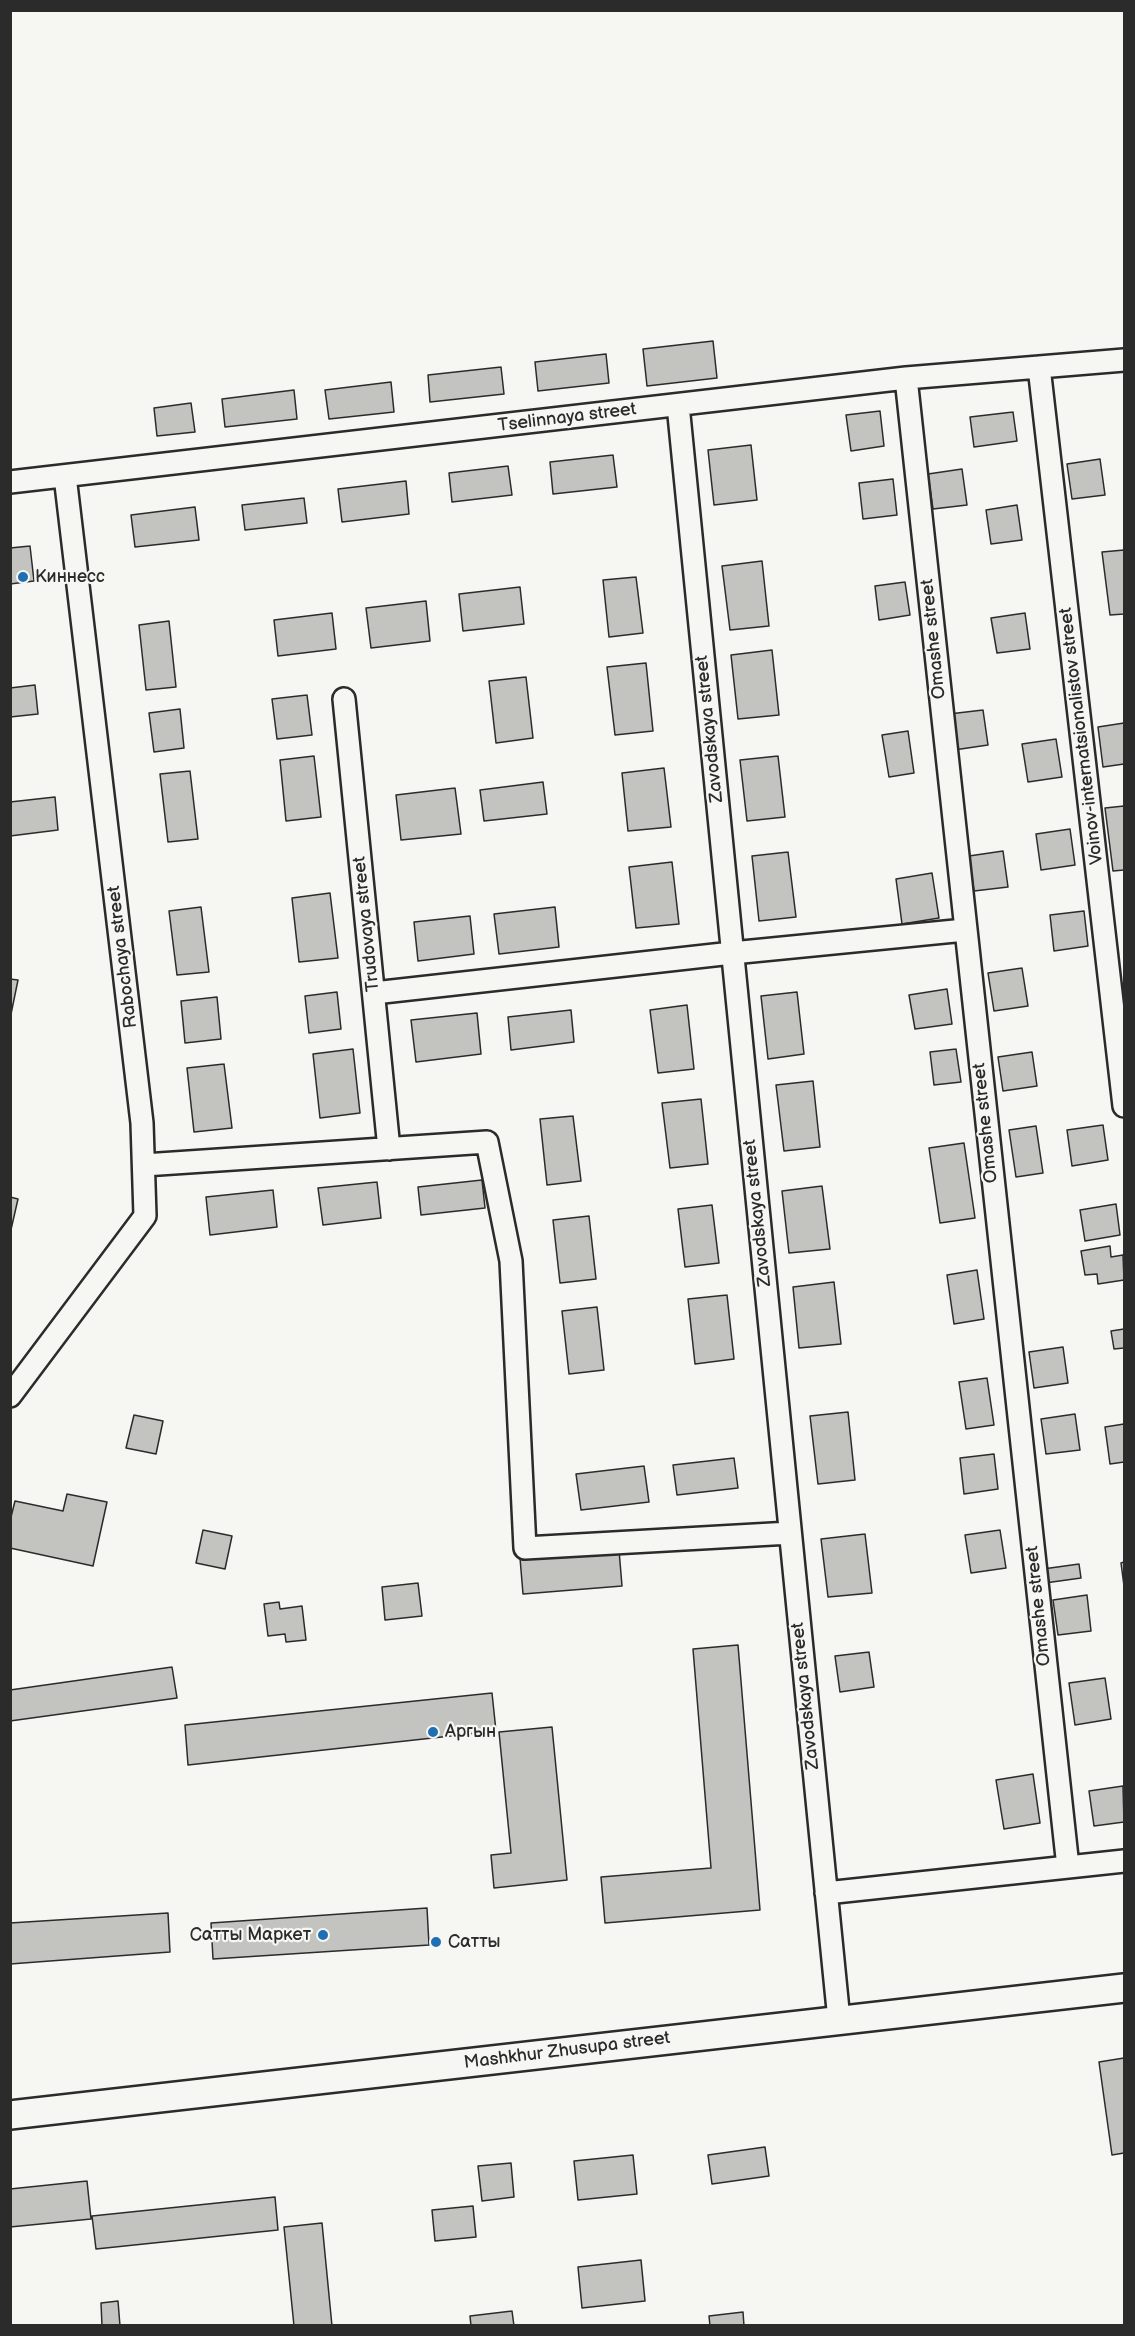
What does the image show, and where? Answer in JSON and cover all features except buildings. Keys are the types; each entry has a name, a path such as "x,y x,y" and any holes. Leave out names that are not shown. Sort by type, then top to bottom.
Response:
{"main road":[{"name":"Mashkhur Zhusupa street","path":"10,2115 1125,1988"}],"street":[{"name":"Tselinnaya street","path":"10,482 906,378 1125,360"},
{"name":"Voinov-internatsionalistov street","path":"1040,367 1125,1106"},
{"name":"Omashe street","path":"906,378 1068,1867"},
{"name":"Zavodskaya street","path":"678,405 839,2020"},
{"name":"Rabochaya street","path":"10,1396 145,1216 142,1124 65,476"},
{"name":"Trudovaya street","path":"344,699 389,1149"},
{"path":"374,993 732,953 965,930"},
{"path":"144,1165 487,1142 511,1261 525,1548 790,1533"},
{"path":"826,1893 1125,1861"}],"place":[{"name":"Киннесс","path":"23,577"},
{"name":"Аргын","path":"433,1732"},
{"name":"Сатты Маркет","path":"323,1935"},
{"name":"Сатты","path":"436,1942"}]}
